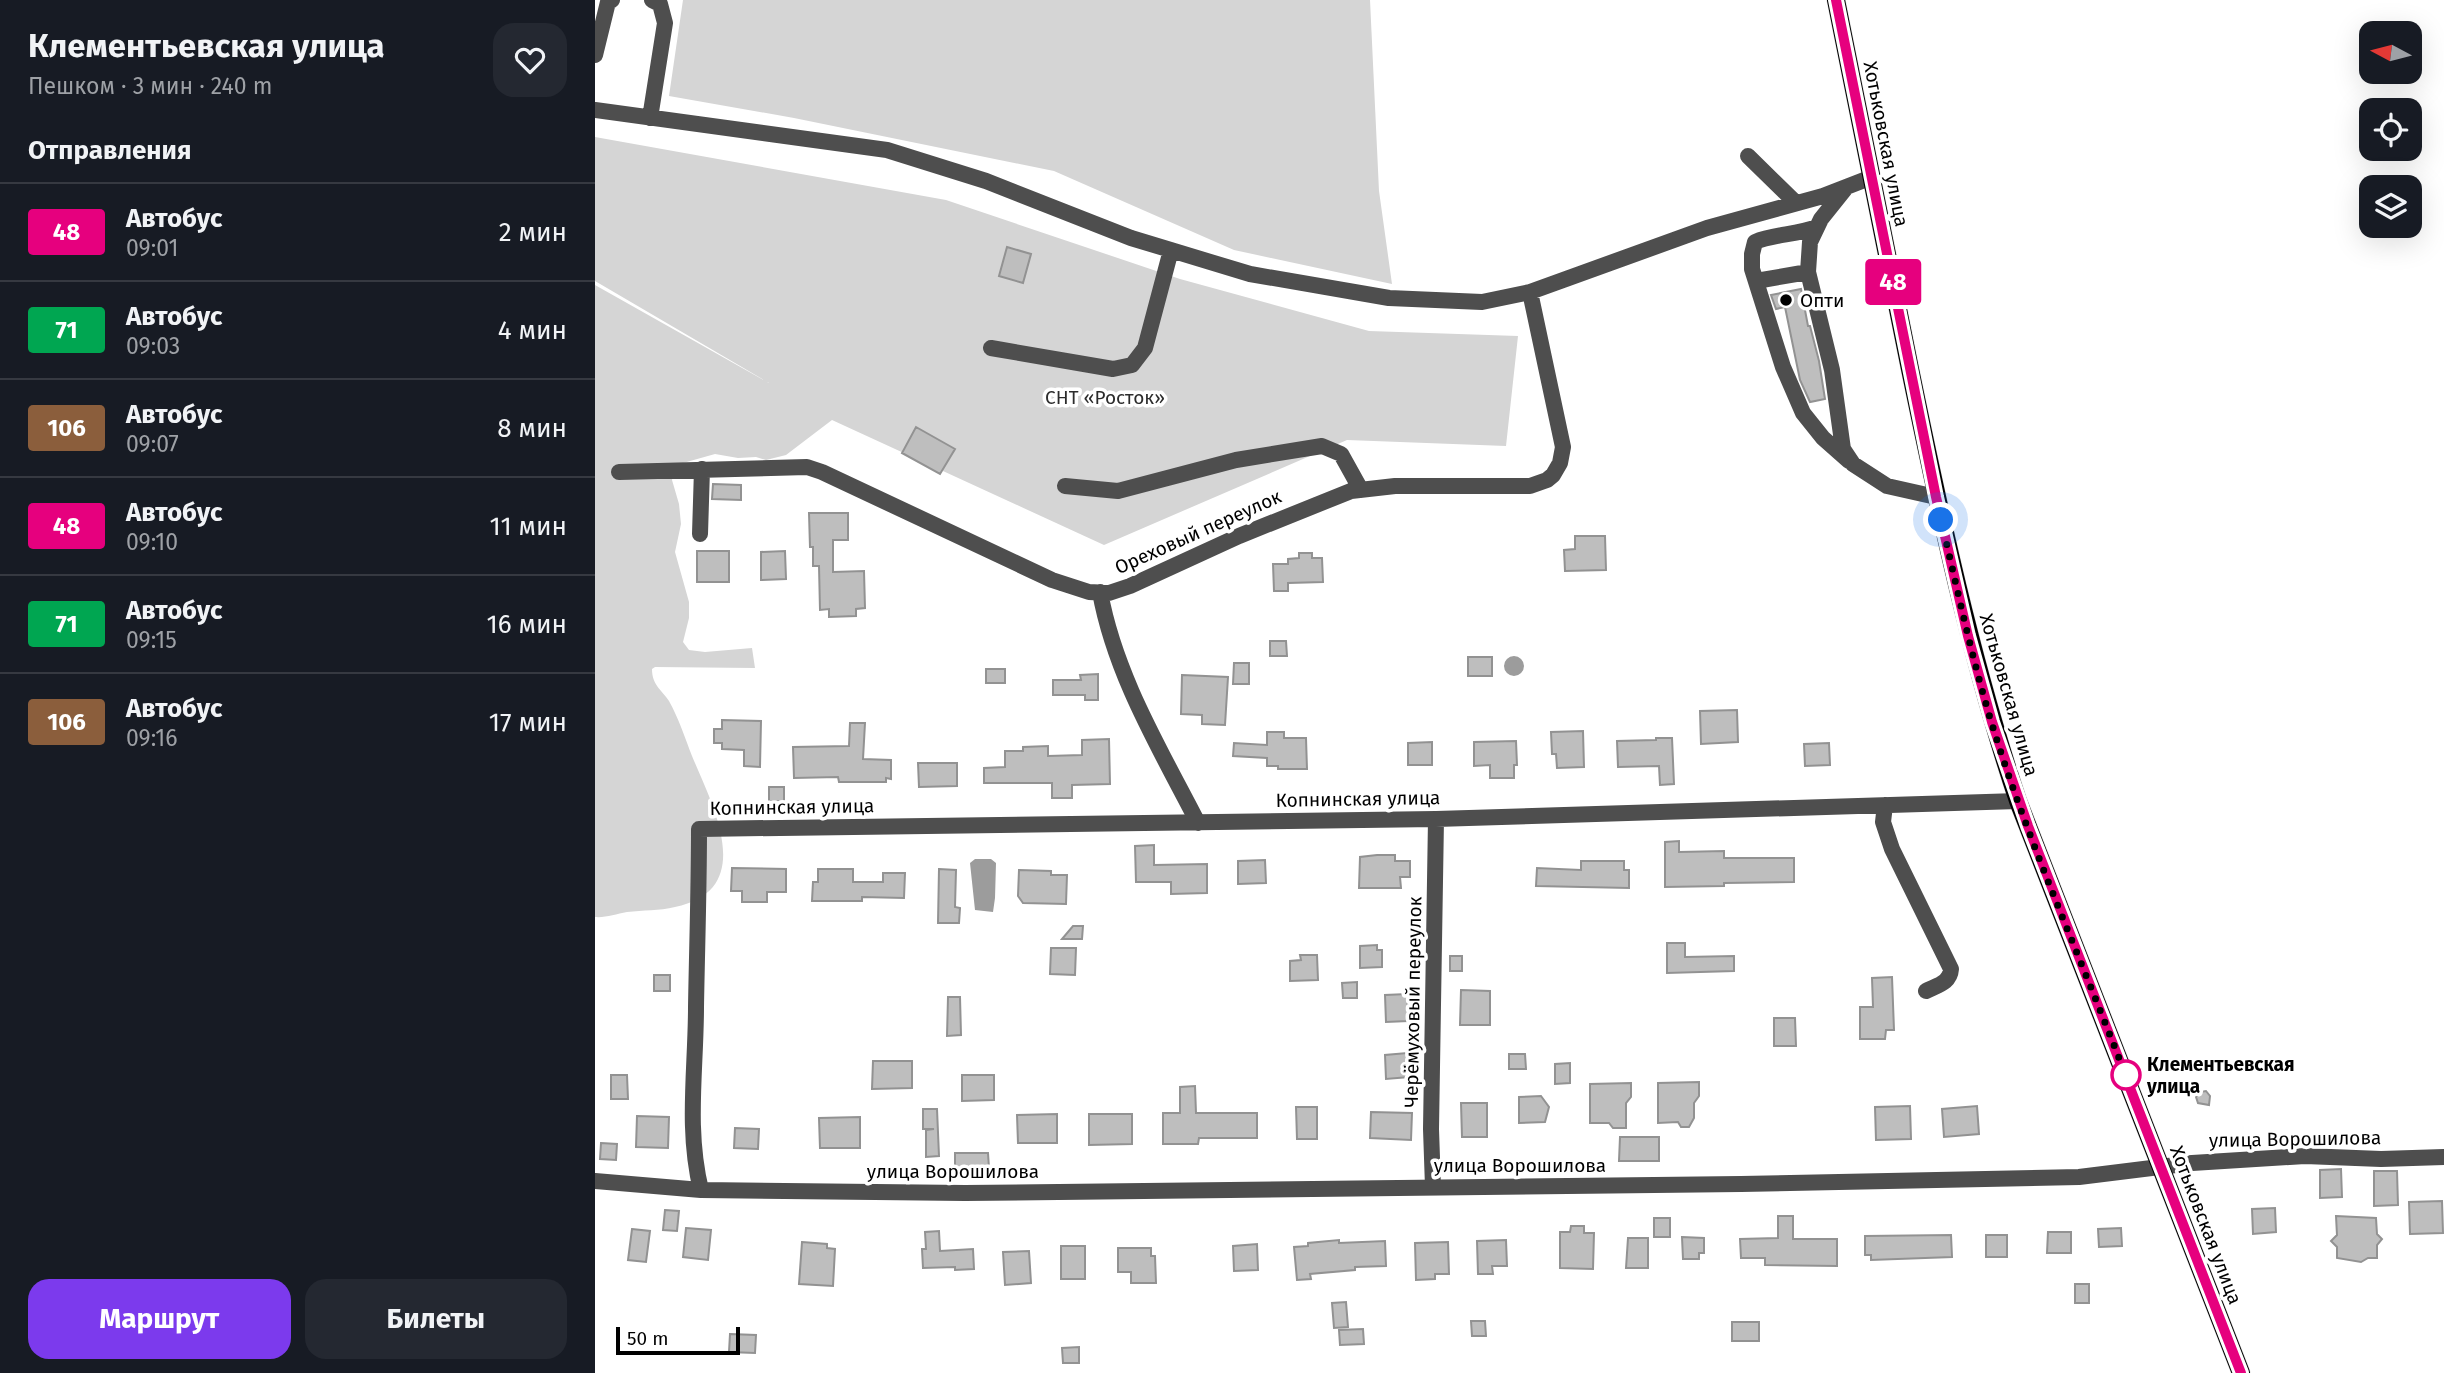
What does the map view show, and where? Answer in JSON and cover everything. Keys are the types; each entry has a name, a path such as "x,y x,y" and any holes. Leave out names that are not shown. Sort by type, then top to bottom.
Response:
{"main road":[{"name":"Хотьковская улица","path":"1836,0 1936,497 1971,648 1992,722 2018,801 2241,1373"}],"street":[{"path":"595,55 608,2 612,0"},
{"path":"650,118 665,23 660,4 652,0"},
{"path":"595,110 887,150 986,181 1131,238 1250,274 1389,298 1482,302 1530,292 1707,228 1796,203 1871,177"},
{"path":"1748,156 1796,203"},
{"path":"1847,187 1817,227 1810,242 1808,272 1832,370 1843,449 1853,464"},
{"path":"1817,227 1801,233 1764,238 1755,243 1752,261 1783,367 1803,413 1823,438 1853,464 1887,486 1936,497"},
{"path":"991,348 1113,369 1132,365 1145,348 1171,250"},
{"path":"1756,281 1808,272"},
{"name":"Ореховый переулок","path":"619,472 807,467 1052,580 1090,592 1109,593 1319,503 1361,490 1395,486 1530,486 1547,481 1560,463 1563,447 1530,292"},
{"path":"1065,486 1118,491 1236,460 1322,446 1341,454 1361,490"},
{"path":"700,534 702,469"},
{"path":"1100,592 1106,628 1115,654 1198,823"},
{"name":"Копнинская улица","path":"701,1190 694,1160 692,1122 695,977 699,936 699,829 1436,819 2018,801"},
{"path":"1885,805 1884,822 1892,849 1951,969 1945,982 1926,990"},
{"name":"Черёмуховый переулок","path":"1433,1187 1431,1129 1436,819"},
{"name":"улица Ворошилова","path":"595,1181 701,1190 964,1193 1741,1184 2079,1177 2161,1167 2294,1157 2444,1157"}],"green space":[{"path":"683,0 1370,0 1379,191 1392,284 1234,250 1054,171 794,118 669,96"},
{"name":"СНТ «Росток»","path":"595,137 946,200 1180,279 1369,331 1518,336 1506,446 1347,440 1104,545 832,420 786,455 766,460 715,454 683,463 674,471 672,480 681,524 675,552 689,602 689,618 683,642 689,650 705,652 752,648 755,668 652,669 655,683 676,715 710,798 718,821 722,865 716,883 700,898 675,907 595,917 595,285 769,383 595,281"}],"shaded area":[{"path":"1514,656 1521,659 1524,666 1521,673 1514,676 1507,673 1504,666 1507,659"},
{"path":"975,859 991,859 996,863 993,912 975,910 970,863"}],"building":[{"path":"1007,247 1031,254 1023,283 999,276"},
{"path":"1801,289 1808,326 1819,361 1825,399 1810,402 1800,380 1785,307 1776,309 1771,295"},
{"path":"916,427 955,449 940,474 902,453"},
{"path":"713,484 741,485 741,500 712,499"},
{"path":"809,513 848,513 848,540 833,540 833,572 864,571 865,608 856,609 856,616 829,617 829,609 820,610 819,566 813,566"},
{"path":"1575,536 1605,536 1606,570 1565,571 1564,550 1575,549"},
{"path":"697,551 729,551 729,582 697,582"},
{"path":"785,551 786,579 761,580 761,552"},
{"path":"1299,553 1312,553 1312,558 1322,558 1323,582 1288,583 1288,591 1274,591 1273,564 1288,564 1288,559 1299,558"},
{"path":"1270,641 1286,641 1287,656 1270,656"},
{"path":"1468,657 1492,657 1492,676 1468,676"},
{"path":"1234,663 1249,663 1249,684 1233,684"},
{"path":"986,669 1005,669 1005,683 986,683"},
{"path":"1098,674 1098,700 1085,700 1085,695 1053,695 1053,680 1081,680 1080,675"},
{"path":"1182,675 1228,677 1225,725 1202,724 1202,715 1181,714"},
{"path":"1737,710 1738,742 1701,744 1700,711"},
{"path":"722,720 761,721 760,767 744,766 744,750 722,749 722,743 714,743 714,729 722,729"},
{"path":"850,723 865,723 863,759 891,760 891,779 886,778 886,782 839,782 838,777 794,778 793,747 849,746"},
{"path":"1583,731 1584,767 1557,768 1556,754 1552,754 1551,732"},
{"path":"1267,732 1284,732 1284,738 1306,738 1307,769 1278,769 1278,766 1267,766 1267,758 1233,756 1234,743 1267,745"},
{"path":"1672,738 1674,784 1660,785 1659,766 1618,767 1617,741"},
{"path":"1109,739 1110,784 1072,785 1072,798 1052,798 1052,783 984,783 984,768 1005,767 1005,751 1048,746 1048,756 1082,755 1082,740"},
{"path":"1516,741 1517,765 1514,765 1514,778 1490,778 1490,765 1474,766 1474,742"},
{"path":"1432,742 1432,765 1408,765 1408,743"},
{"path":"1829,743 1830,765 1805,766 1804,744"},
{"path":"918,763 957,763 957,786 919,787"},
{"path":"769,787 784,787 784,801 769,801"},
{"path":"1679,841 1679,852 1724,851 1724,858 1794,858 1794,882 1665,887 1665,842"},
{"path":"1154,845 1154,865 1207,864 1207,893 1171,894 1171,882 1136,882 1135,846"},
{"path":"1395,855 1395,861 1410,861 1410,877 1400,877 1401,888 1359,888 1360,857"},
{"path":"1265,860 1266,883 1238,884 1238,861"},
{"path":"1581,861 1624,861 1624,870 1629,870 1629,888 1536,886 1537,868 1581,870"},
{"path":"732,868 786,869 786,892 767,892 767,902 742,902 742,891 731,891"},
{"path":"818,869 853,869 853,882 883,882 883,873 905,873 904,898 862,897 862,901 812,901 813,882 818,882"},
{"path":"939,869 956,870 955,907 960,908 959,923 938,923"},
{"path":"1019,870 1051,871 1051,875 1067,875 1066,904 1023,903 1018,896"},
{"path":"1073,926 1083,926 1082,939 1062,939"},
{"path":"1667,943 1685,943 1685,957 1734,956 1734,971 1667,973"},
{"path":"1377,945 1377,950 1382,950 1382,967 1360,968 1360,946"},
{"path":"1051,948 1076,948 1075,975 1050,974"},
{"path":"1300,955 1317,955 1318,980 1290,981 1290,961 1301,960"},
{"path":"1450,956 1462,956 1462,971 1450,971"},
{"path":"654,975 670,975 670,991 654,991"},
{"path":"1892,977 1894,1030 1886,1030 1885,1039 1860,1039 1860,1007 1873,1007 1872,978"},
{"path":"1357,982 1357,998 1343,998 1342,983"},
{"path":"1461,990 1490,991 1490,1025 1460,1025"},
{"path":"1407,994 1408,1021 1386,1022 1385,995"},
{"path":"948,997 960,997 961,1035 947,1036"},
{"path":"1774,1018 1795,1018 1796,1046 1774,1046"},
{"path":"1407,1053 1409,1077 1386,1079 1385,1055"},
{"path":"1509,1054 1525,1054 1526,1069 1509,1069"},
{"path":"873,1061 912,1061 912,1088 872,1089"},
{"path":"1570,1063 1570,1083 1555,1084 1555,1064"},
{"path":"611,1075 627,1075 628,1099 611,1099"},
{"path":"962,1075 994,1075 994,1100 962,1101"},
{"path":"1699,1082 1699,1096 1694,1103 1694,1118 1689,1127 1681,1127 1678,1122 1658,1123 1658,1083"},
{"path":"1631,1083 1631,1097 1626,1103 1626,1128 1613,1128 1609,1123 1590,1123 1590,1084"},
{"path":"1195,1086 1196,1113 1257,1113 1257,1138 1199,1138 1198,1144 1163,1144 1163,1113 1180,1113 1180,1087"},
{"path":"2206,1091 2210,1096 2209,1105 2198,1103 2196,1097 2200,1092"},
{"path":"1541,1096 1549,1107 1545,1122 1519,1123 1519,1097"},
{"path":"1461,1103 1487,1103 1487,1137 1462,1137"},
{"path":"1910,1106 1911,1139 1876,1140 1875,1107"},
{"path":"1977,1106 1979,1134 1944,1137 1942,1109"},
{"path":"1296,1107 1317,1107 1317,1139 1297,1139"},
{"path":"923,1109 937,1109 939,1156 926,1157 926,1130 934,1129 923,1129"},
{"path":"1371,1112 1412,1113 1411,1140 1370,1138"},
{"path":"1057,1114 1057,1143 1018,1143 1017,1115"},
{"path":"1089,1114 1132,1114 1132,1144 1089,1145"},
{"path":"637,1116 669,1117 668,1148 636,1147"},
{"path":"860,1117 860,1148 820,1148 819,1118"},
{"path":"735,1128 759,1129 758,1149 734,1148"},
{"path":"1620,1137 1659,1137 1659,1161 1619,1161"},
{"path":"601,1143 617,1144 616,1160 600,1159"},
{"path":"955,1153 988,1153 989,1168 955,1168"},
{"path":"2341,1169 2342,1197 2320,1198 2320,1170"},
{"path":"2374,1171 2397,1171 2398,1205 2374,1206"},
{"path":"2442,1201 2443,1233 2410,1234 2409,1202"},
{"path":"2275,1208 2276,1232 2253,1234 2252,1209"},
{"path":"665,1210 679,1211 677,1231 663,1230"},
{"path":"1778,1216 1793,1216 1793,1239 1837,1239 1837,1266 1765,1265 1765,1258 1741,1258 1740,1239 1778,1238"},
{"path":"2336,1216 2376,1218 2377,1234 2382,1239 2377,1245 2377,1258 2368,1258 2361,1262 2337,1258 2337,1247 2331,1241 2337,1235"},
{"path":"1654,1218 1670,1218 1670,1237 1654,1237"},
{"path":"1571,1226 1584,1226 1584,1233 1594,1233 1593,1269 1560,1268 1560,1232 1570,1232"},
{"path":"686,1228 711,1230 708,1260 683,1257"},
{"path":"2121,1228 2122,1246 2099,1247 2098,1229"},
{"path":"632,1229 650,1231 646,1262 628,1260"},
{"path":"939,1231 940,1251 973,1249 974,1269 923,1268 925,1232"},
{"path":"2048,1232 2071,1232 2071,1253 2047,1253"},
{"path":"1951,1235 1952,1257 1871,1260 1871,1255 1865,1255 1865,1236"},
{"path":"1986,1235 2007,1235 2007,1257 1986,1257"},
{"path":"1682,1237 1704,1238 1704,1253 1699,1253 1699,1259 1683,1259"},
{"path":"1628,1238 1648,1238 1648,1268 1626,1268"},
{"path":"1339,1240 1339,1243 1385,1241 1386,1266 1355,1267 1355,1270 1310,1274 1311,1279 1297,1280 1294,1247"},
{"path":"1506,1240 1507,1266 1492,1266 1493,1274 1478,1274 1477,1241"},
{"path":"802,1242 827,1244 827,1248 835,1249 833,1286 799,1284"},
{"path":"1448,1242 1449,1274 1435,1274 1435,1279 1416,1280 1415,1243"},
{"path":"1257,1244 1258,1270 1234,1271 1233,1246"},
{"path":"1061,1246 1085,1246 1085,1279 1061,1279"},
{"path":"1118,1248 1151,1248 1151,1256 1155,1256 1156,1283 1131,1283 1131,1272 1118,1272"},
{"path":"1029,1251 1031,1283 1005,1285 1003,1252"},
{"path":"2075,1284 2089,1284 2089,1303 2075,1303"},
{"path":"1346,1302 1348,1327 1334,1328 1332,1303"},
{"path":"1471,1321 1485,1321 1486,1336 1472,1336"},
{"path":"1732,1322 1759,1322 1759,1341 1732,1341"},
{"path":"1363,1329 1364,1344 1340,1345 1339,1330"},
{"path":"730,1334 756,1335 755,1353 729,1352"},
{"path":"1079,1347 1079,1363 1063,1363 1062,1348"}],"bus line":[{"name":"48","path":"1836,0 1936,497 1968,636 1992,722 2018,801 2241,1373"}],"place":[{"name":"Опти","path":"1786,300"},
{"name":"Клементьевская улица","path":"2126,1075"}],"route":[{"path":"1941,520 1968,636 2018,801 2127,1079 2126,1075"}]}
